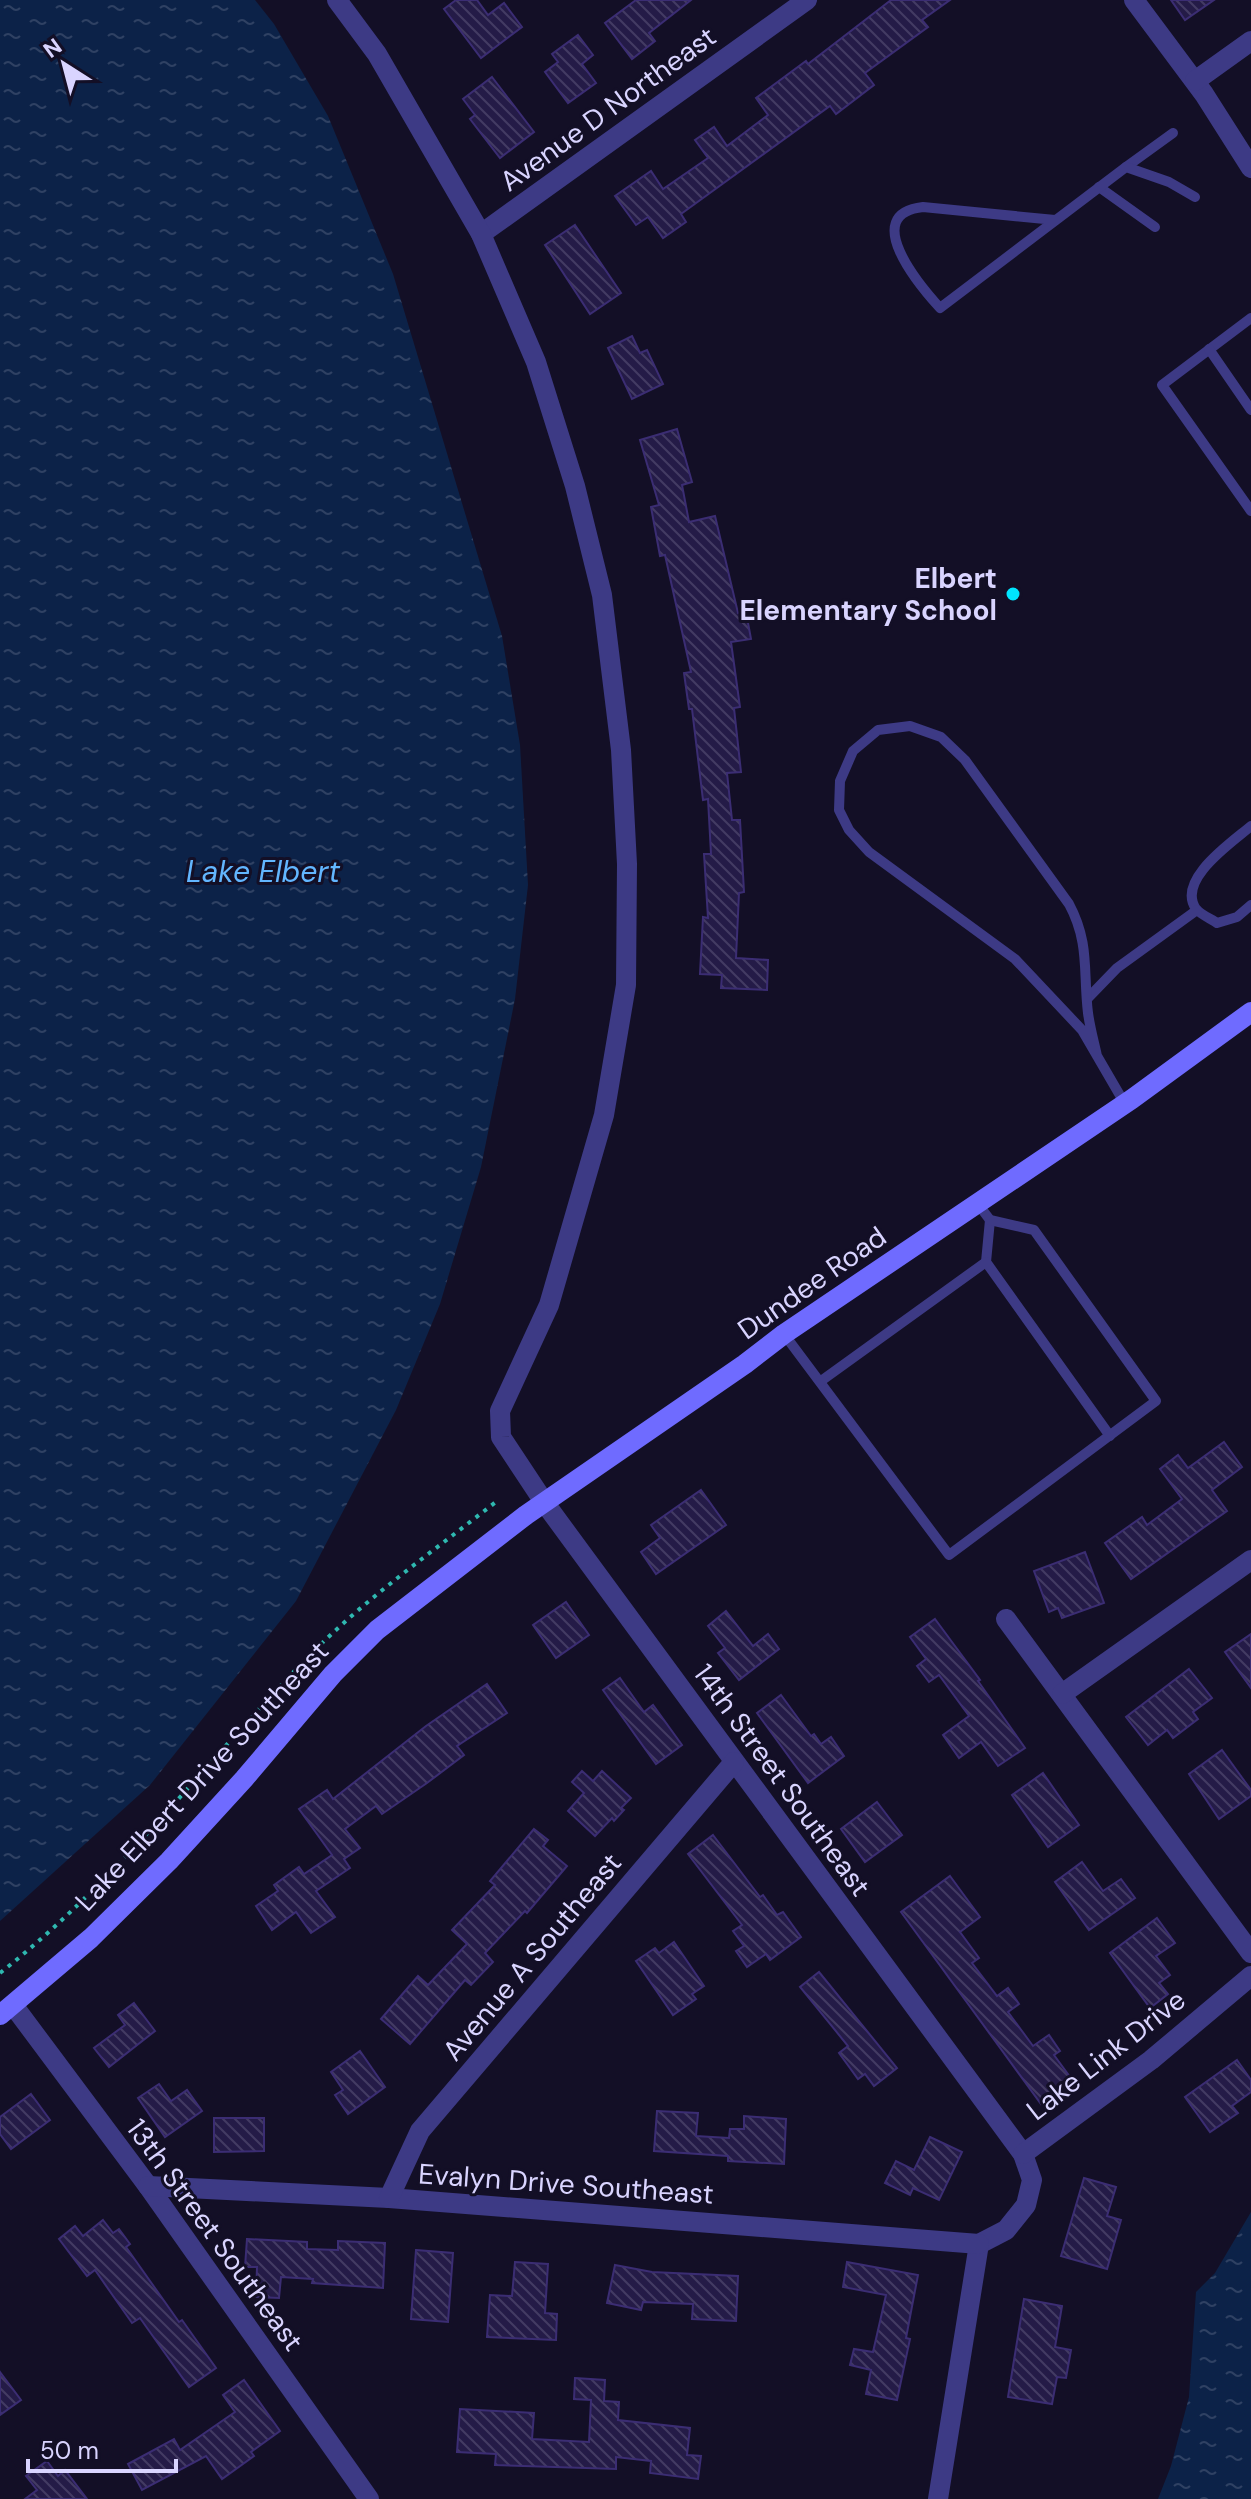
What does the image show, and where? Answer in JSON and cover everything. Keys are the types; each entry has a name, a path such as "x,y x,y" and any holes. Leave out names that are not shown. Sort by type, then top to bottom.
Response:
{"main road":[{"name":"Dundee Road","path":"409,1605 544,1502 784,1334 984,1212 1251,1012"},
{"name":"Lake Elbert Drive Southeast","path":"6,2010 91,1938 169,1861 333,1674 377,1630 409,1605"}],"street":[{"path":"337,0 377,54 481,234"},
{"name":"Avenue D Northeast","path":"481,234 807,0"},
{"path":"1134,0 1195,81 1251,168"},
{"path":"1195,81 1251,41"},
{"name":"14th Street Southeast","path":"481,234 536,362 575,486 602,595 621,750 627,864 626,985 604,1115 549,1305 500,1411 501,1437 544,1502 1023,2154"},
{"path":"1062,1694 1251,1560"},
{"path":"1006,1619 1251,1953"},
{"name":"Avenue A Southeast","path":"389,2198 420,2131 734,1762"},
{"name":"Lake Link Drive","path":"979,2244 1006,2230 1026,2205 1032,2180 1023,2154 1151,2060 1251,1976"},
{"name":"13th Street Southeast","path":"6,2010 148,2186 369,2499"},
{"name":"Evalyn Drive Southeast","path":"148,2186 389,2198 979,2244"},
{"path":"938,2499 979,2244"}],"lane":[{"path":"1055,220 923,207 903,212 894,228 901,257 917,283 940,308 1173,133"},
{"path":"1126,167 1169,182 1195,197"},
{"path":"1099,187 1155,227"},
{"path":"1251,318 1162,385 1251,511"},
{"path":"1209,349 1251,410"},
{"path":"1097,1056 1087,999 1084,943 1080,925 1069,904 965,760 941,737 910,726 878,730 853,751 840,781 839,810 849,830 869,852 1015,959 1082,1030 1097,1056 1125,1104"},
{"path":"1251,826 1196,877 1190,891 1197,910 1217,923 1237,917 1251,905"},
{"path":"1087,999 1117,968 1197,910"},
{"path":"784,1334 949,1555 1110,1436 1156,1401 1034,1230 984,1212 986,1262 1110,1436"},
{"path":"821,1381 986,1262"}],"path":[{"path":"0,1973 101,1884 313,1652 369,1598 497,1501"}],"water":[{"name":"Lake Elbert","path":"0,0 255,0 274,24 328,116 393,274 502,636 520,745 528,885 515,999 481,1167 440,1304 396,1410 296,1601 150,1785 0,1921"},
{"path":"1251,2212 1251,2499 1158,2499 1171,2466 1189,2397 1196,2292 1215,2273"}],"building":[{"path":"456,0 477,0 488,15 504,3 522,27 481,58 444,9"},
{"path":"636,0 691,0 649,33 655,41 632,59 605,23"},
{"path":"891,0 950,0 922,20 928,27 865,73 874,85 836,114 830,106 681,214 686,222 663,238 648,217 636,225 615,196 651,171 663,189 708,158 695,140 714,127 727,146 768,115 756,98 806,61 808,64"},
{"path":"1171,0 1214,0 1185,20"},
{"path":"578,35 593,55 582,64 596,83 568,103 545,72 558,62 552,54"},
{"path":"492,77 534,132 500,158 470,119 475,115 463,99"},
{"path":"575,225 621,293 590,314 545,245"},
{"path":"632,336 640,353 647,350 663,384 632,399 608,348"},
{"path":"677,429 692,482 682,485 689,522 715,516 738,613 746,612 751,639 731,642 740,707 734,708 741,772 727,773 732,820 740,820 744,892 739,893 736,958 768,960 767,990 721,988 722,975 700,974 703,917 708,918 704,854 711,854 708,799 703,800 692,709 689,709 684,673 691,672 665,555 660,556 651,507 659,505 640,440"},
{"path":"1224,1442 1242,1467 1212,1490 1227,1511 1131,1579 1105,1543 1142,1517 1147,1525 1182,1499 1160,1469 1178,1455 1188,1468"},
{"path":"701,1490 726,1525 656,1574 641,1552 660,1538 651,1525"},
{"path":"1085,1552 1104,1603 1062,1618 1058,1608 1049,1612 1034,1571"},
{"path":"566,1602 589,1635 556,1658 533,1625"},
{"path":"726,1611 753,1646 768,1634 779,1649 739,1680 718,1653 725,1648 708,1626"},
{"path":"935,1619 1025,1748 998,1766 981,1742 959,1758 943,1735 969,1716 939,1675 929,1682 917,1666 926,1659 910,1637"},
{"path":"1251,1634 1251,1688 1225,1652"},
{"path":"1189,1669 1212,1698 1193,1712 1198,1719 1173,1738 1167,1730 1148,1745 1126,1717"},
{"path":"620,1678 644,1712 653,1705 682,1745 656,1764 603,1690"},
{"path":"487,1684 507,1713 457,1746 464,1755 427,1783 382,1814 376,1806 345,1829 360,1848 344,1859 350,1868 316,1891 335,1917 311,1933 296,1912 272,1930 256,1906 278,1891 274,1885 299,1867 304,1874 332,1855 299,1809 327,1790 333,1799 426,1726"},
{"path":"781,1695 811,1736 814,1734 821,1744 831,1737 844,1756 808,1783 757,1713"},
{"path":"1222,1750 1251,1790 1251,1796 1219,1819 1189,1774"},
{"path":"582,1771 593,1781 602,1771 631,1798 614,1821 612,1818 595,1836 568,1811 584,1793 572,1782"},
{"path":"1043,1773 1079,1825 1048,1847 1012,1795"},
{"path":"877,1802 902,1835 865,1862 841,1829"},
{"path":"534,1829 548,1840 543,1846 567,1866 527,1913 525,1911 485,1953 493,1962 471,1985 465,1980 410,2044 381,2019 418,1976 428,1985 467,1944 452,1930 495,1885 490,1881"},
{"path":"713,1835 760,1897 763,1895 777,1915 783,1912 801,1937 770,1960 766,1954 747,1967 736,1951 744,1946 733,1931 742,1925 688,1854"},
{"path":"1082,1862 1103,1891 1121,1879 1135,1898 1089,1930 1055,1882"},
{"path":"950,1876 980,1917 960,1932 979,1958 972,1963 997,1996 1008,1988 1019,2004 1008,2012 1033,2046 1049,2035 1060,2051 1054,2055 1073,2081 1041,2104 901,1912"},
{"path":"1157,1918 1175,1943 1156,1956 1170,1975 1159,1983 1168,1994 1150,2008 1110,1953"},
{"path":"674,1942 704,1986 692,1994 696,1999 673,2015 636,1961 655,1948 659,1953"},
{"path":"819,1972 897,2068 874,2086 865,2074 858,2079 839,2053 848,2046 800,1987"},
{"path":"134,2003 155,2031 109,2067 94,2048 125,2025 118,2015"},
{"path":"360,2051 385,2087 348,2114 335,2095 343,2090 331,2072"},
{"path":"1237,2060 1251,2080 1251,2092 1232,2106 1238,2113 1210,2132 1185,2097"},
{"path":"159,2084 171,2101 187,2090 202,2111 165,2137 138,2098"},
{"path":"31,2094 50,2120 11,2149 0,2134 0,2117"},
{"path":"657,2111 698,2113 696,2136 729,2138 730,2129 744,2129 744,2116 786,2119 784,2164 728,2161 728,2156 654,2151"},
{"path":"214,2118 264,2118 264,2151 214,2152"},
{"path":"930,2137 962,2152 939,2200 913,2188 910,2195 885,2183 896,2161 914,2170"},
{"path":"1084,2178 1116,2187 1107,2216 1121,2220 1107,2269 1061,2256"},
{"path":"103,2220 113,2233 119,2229 130,2244 126,2247 216,2368 189,2387 140,2318 132,2323 95,2270 87,2276 59,2239 75,2226 83,2236"},
{"path":"247,2239 307,2242 307,2249 338,2250 338,2241 385,2243 383,2288 312,2283 313,2279 281,2277 279,2298 256,2297 257,2267 245,2267"},
{"path":"416,2250 453,2253 448,2322 411,2319"},
{"path":"515,2262 548,2264 545,2313 557,2314 556,2340 487,2337 490,2295 512,2296"},
{"path":"847,2262 918,2275 906,2338 910,2339 897,2400 866,2394 871,2370 850,2365 854,2349 873,2352 886,2295 843,2287"},
{"path":"615,2265 652,2272 738,2276 736,2321 692,2319 693,2304 643,2302 641,2310 607,2303"},
{"path":"1024,2299 1062,2306 1055,2347 1071,2350 1066,2378 1057,2377 1052,2404 1008,2397"},
{"path":"0,2372 21,2400 0,2415"},
{"path":"575,2378 605,2380 604,2401 619,2402 618,2420 690,2428 687,2455 701,2456 698,2479 650,2473 651,2461 616,2457 616,2469 495,2465 496,2454 457,2452 460,2409 534,2413 532,2439 589,2442 591,2400 574,2399"},
{"path":"244,2380 280,2431 251,2452 254,2456 222,2479 206,2456 142,2490 128,2464 174,2439 180,2450 235,2412 223,2395"},
{"path":"47,2461 58,2476 65,2470 87,2499 25,2499 37,2490 26,2476"}],"place":[{"name":"Elbert Elementary School","path":"1013,594"}]}
